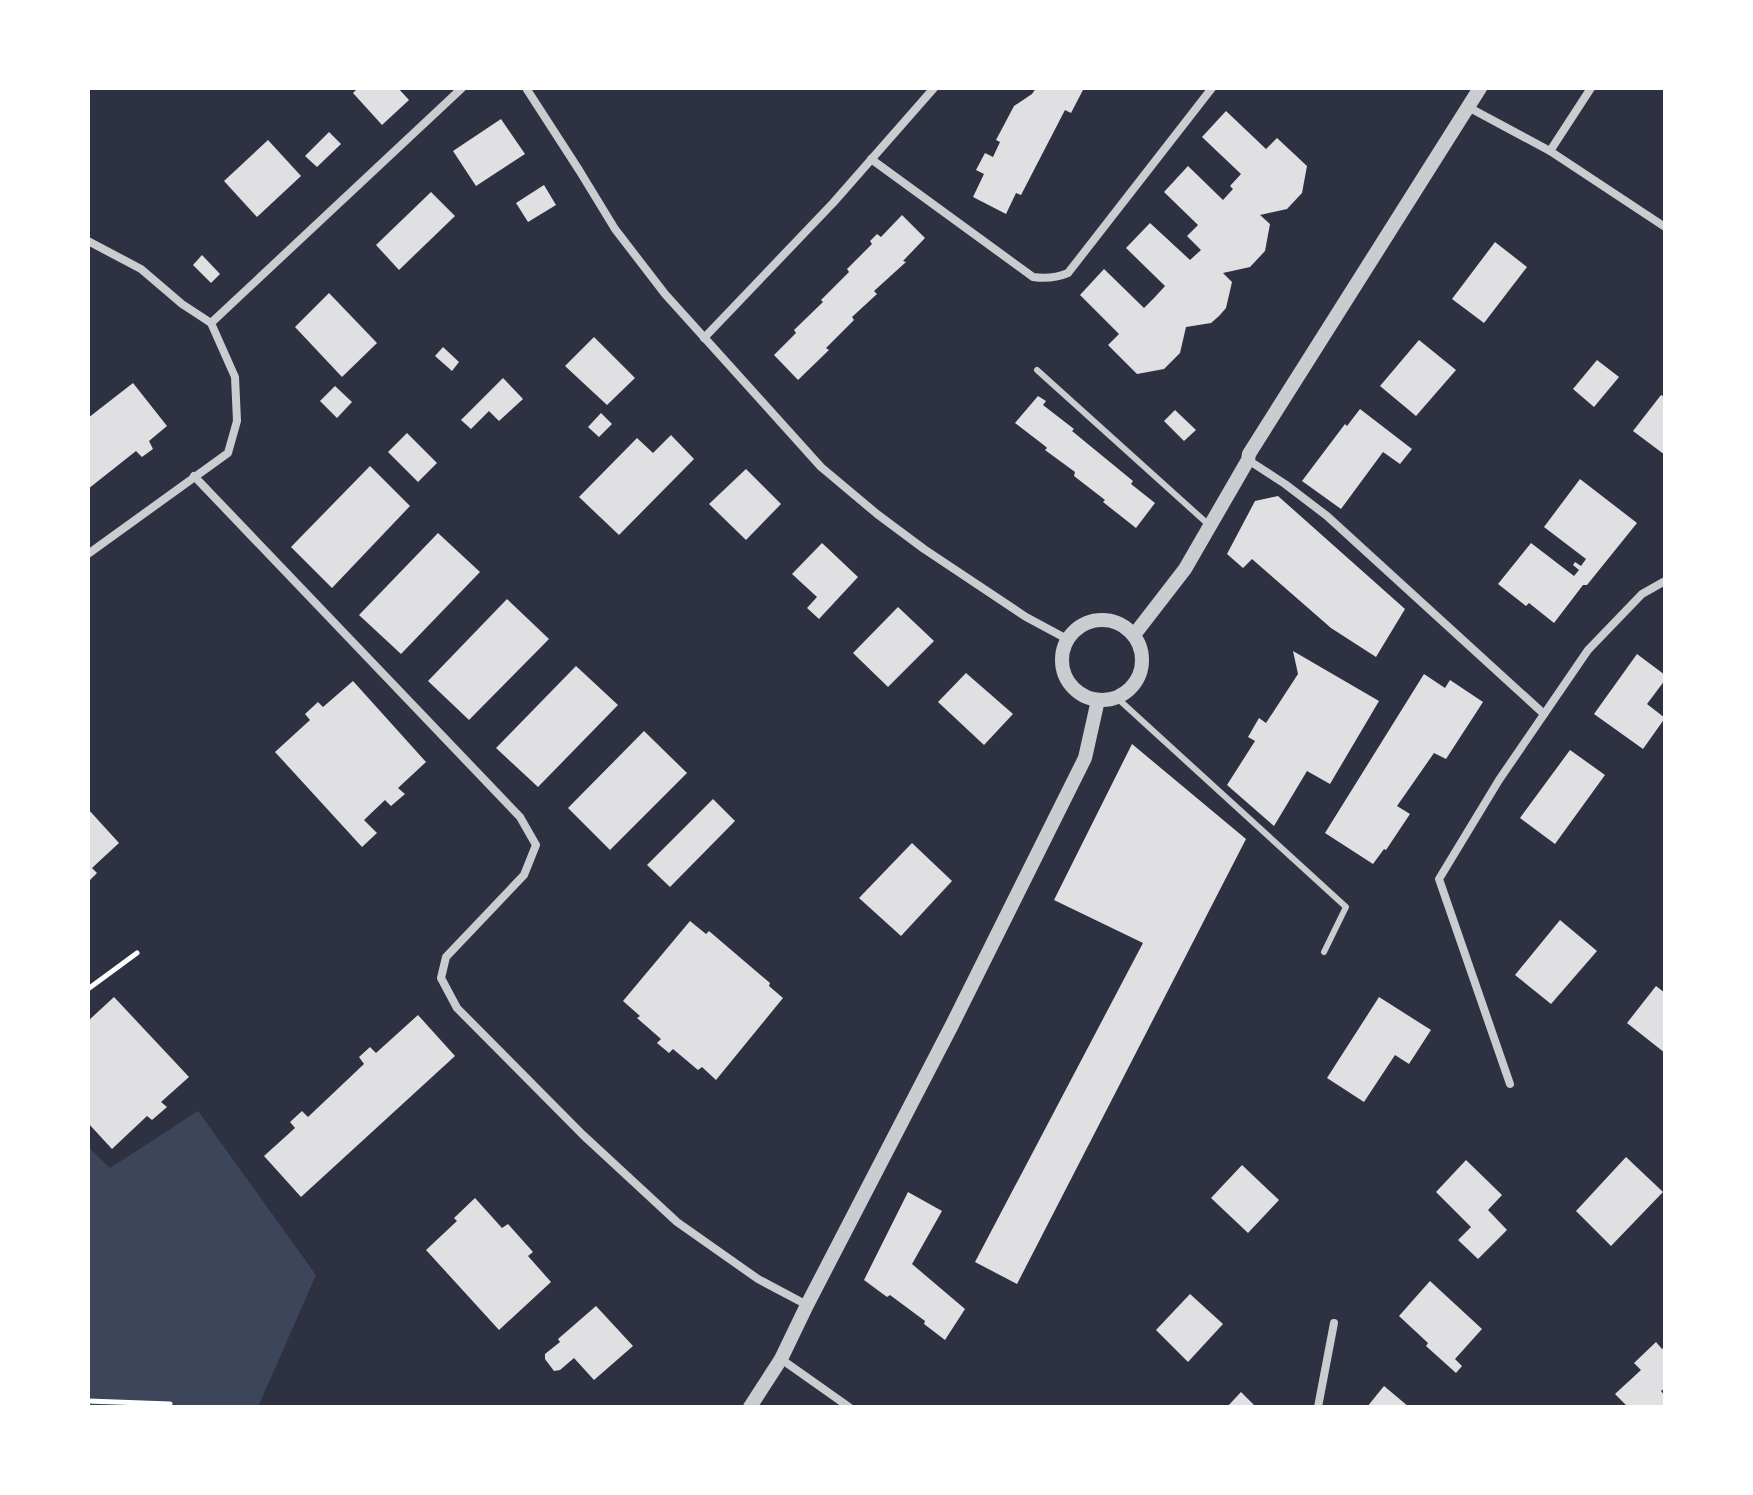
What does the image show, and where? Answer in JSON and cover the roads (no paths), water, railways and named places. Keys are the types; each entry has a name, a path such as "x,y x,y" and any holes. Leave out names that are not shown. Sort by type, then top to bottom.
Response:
{"street":[{"path":"211,323 462,88"},
{"path":"526,88 615,229 665,294 821,467 924,549 1026,617 1067,639"},
{"path":"704,338 833,203 934,88"},
{"path":"871,159 1033,277 1057,277 1068,273 1212,88"},
{"path":"1134,635 1185,569 1249,454 1480,88"},
{"path":"1550,151 1591,88"},
{"path":"1468,107 1550,151 1665,227"},
{"path":"88,241 141,269 182,304 211,323 235,377 237,421 228,453 88,554"},
{"path":"1248,460 1327,516 1544,714"},
{"path":"194,476 520,817 536,845 524,875 446,957 441,978 457,1008 583,1135 677,1222 758,1279 807,1305"},
{"path":"1510,1084 1439,879 1499,780 1588,650 1642,594 1665,581"},
{"path":"1110,620 1121,624 1134,635 1139,642 1142,668 1137,681 1128,691 1098,700 1077,691 1069,682 1062,661 1067,639 1075,630 1085,623 1110,620"},
{"path":"750,1407 781,1359 1085,758 1098,700"},
{"path":"1318,1407 1334,1323"},
{"path":"781,1359 849,1407"}],"lane":[{"path":"1037,370 1209,525"},
{"path":"1116,697 1346,907 1324,952"}]}
